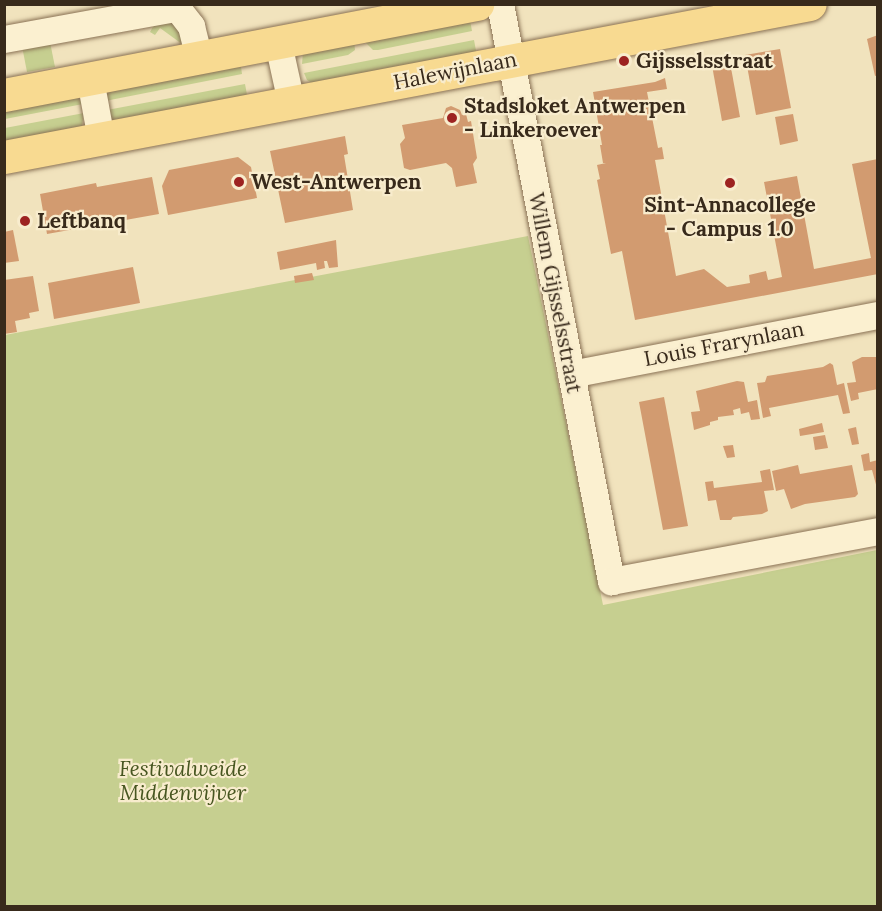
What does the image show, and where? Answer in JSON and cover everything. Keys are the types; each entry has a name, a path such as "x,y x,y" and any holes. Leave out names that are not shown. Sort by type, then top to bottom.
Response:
{"main road":[{"path":"4,95 278,43 361,15 477,4"},
{"name":"Halewijnlaan","path":"4,157 810,4"}],"street":[{"name":"Willem Gijsselsstraat","path":"500,4 611,581 878,531"},
{"path":"4,39 175,6 191,26 198,58"},
{"path":"278,43 291,102"},
{"path":"90,79 101,139"},
{"name":"Louis Frarynlaan","path":"571,374 878,315"}],"green space":[{"path":"469,15 472,31 378,50 373,50 365,42"},
{"path":"158,18 169,20 184,32 182,44 160,28 155,35 150,32"},
{"path":"49,37 55,67 27,72 21,41"},
{"path":"354,40 355,50 348,55 302,64 303,52"},
{"path":"474,40 477,56 315,85 307,80 304,73"},
{"path":"240,60 242,74 105,101 103,89"},
{"path":"245,84 248,100 109,122 107,110"},
{"path":"77,95 83,104 5,119 5,104"},
{"path":"84,113 82,126 5,146 5,128"},
{"name":"Festivalweide Middenvijver","path":"528,236 603,605 877,550 877,906 5,906 5,335"}],"building":[{"path":"878,35 878,75 875,76 867,39"},
{"path":"780,49 791,108 756,115 745,55"},
{"path":"729,57 740,117 722,121 711,60"},
{"path":"665,78 667,89 647,92 658,148 662,147 664,159 655,160 676,276 704,269 727,287 750,283 749,275 766,271 768,280 782,277 764,182 797,176 814,269 871,258 852,164 878,159 878,274 635,320 622,251 611,254 597,180 600,179 597,165 606,163 603,163 593,92 655,82"},
{"path":"451,106 460,110 462,115 466,114 468,122 471,121 477,158 473,164 477,183 456,187 452,168 446,163 410,170 404,168 400,144 405,138 402,125 443,118 446,108"},
{"path":"793,114 798,141 780,145 775,117"},
{"path":"345,136 348,154 344,155 353,210 285,223 270,151"},
{"path":"238,157 251,167 257,198 168,215 162,186 169,170"},
{"path":"152,177 159,214 47,234 40,194 96,183 97,187"},
{"path":"13,230 19,261 4,263 4,232"},
{"path":"336,240 338,267 329,268 327,261 324,261 325,268 317,270 316,263 280,270 277,252"},
{"path":"133,267 140,303 54,319 48,283"},
{"path":"312,273 314,280 295,283 294,276"},
{"path":"33,276 39,311 29,313 30,318 15,321 17,332 4,334 4,280"},
{"path":"862,357 878,357 878,389 858,393 859,399 851,401 847,383 856,382 852,362"},
{"path":"830,363 833,365 837,385 844,383 850,413 843,414 838,395 769,408 771,416 763,418 757,383 765,382 767,376 823,367"},
{"path":"737,381 744,382 748,402 757,400 760,419 751,420 749,412 741,414 740,408 733,410 734,415 718,417 718,420 710,422 710,425 694,430 691,412 700,411 696,391"},
{"path":"664,397 688,526 663,530 639,402"},
{"path":"822,423 824,432 800,436 799,429"},
{"path":"856,427 859,444 852,445 848,429"},
{"path":"825,435 828,448 815,450 813,437"},
{"path":"733,445 735,457 727,458 723,446"},
{"path":"869,453 870,462 878,460 878,492 872,470 864,471 861,455"},
{"path":"798,465 800,474 852,465 858,494 855,497 805,504 791,509 784,489 776,491 772,471"},
{"path":"770,469 774,490 764,491 768,511 762,514 733,517 731,520 720,520 716,500 708,501 705,482 713,481 714,488 762,482 760,471"}],"place":[{"name":"Gijsselsstraat","path":"624,61"},
{"name":"Stadsloket Antwerpen - Linkeroever","path":"452,118"},
{"name":"West-Antwerpen","path":"239,182"},
{"name":"Sint-Annacollege - Campus 1.0","path":"730,183"},
{"name":"Leftbanq","path":"25,221"}]}
